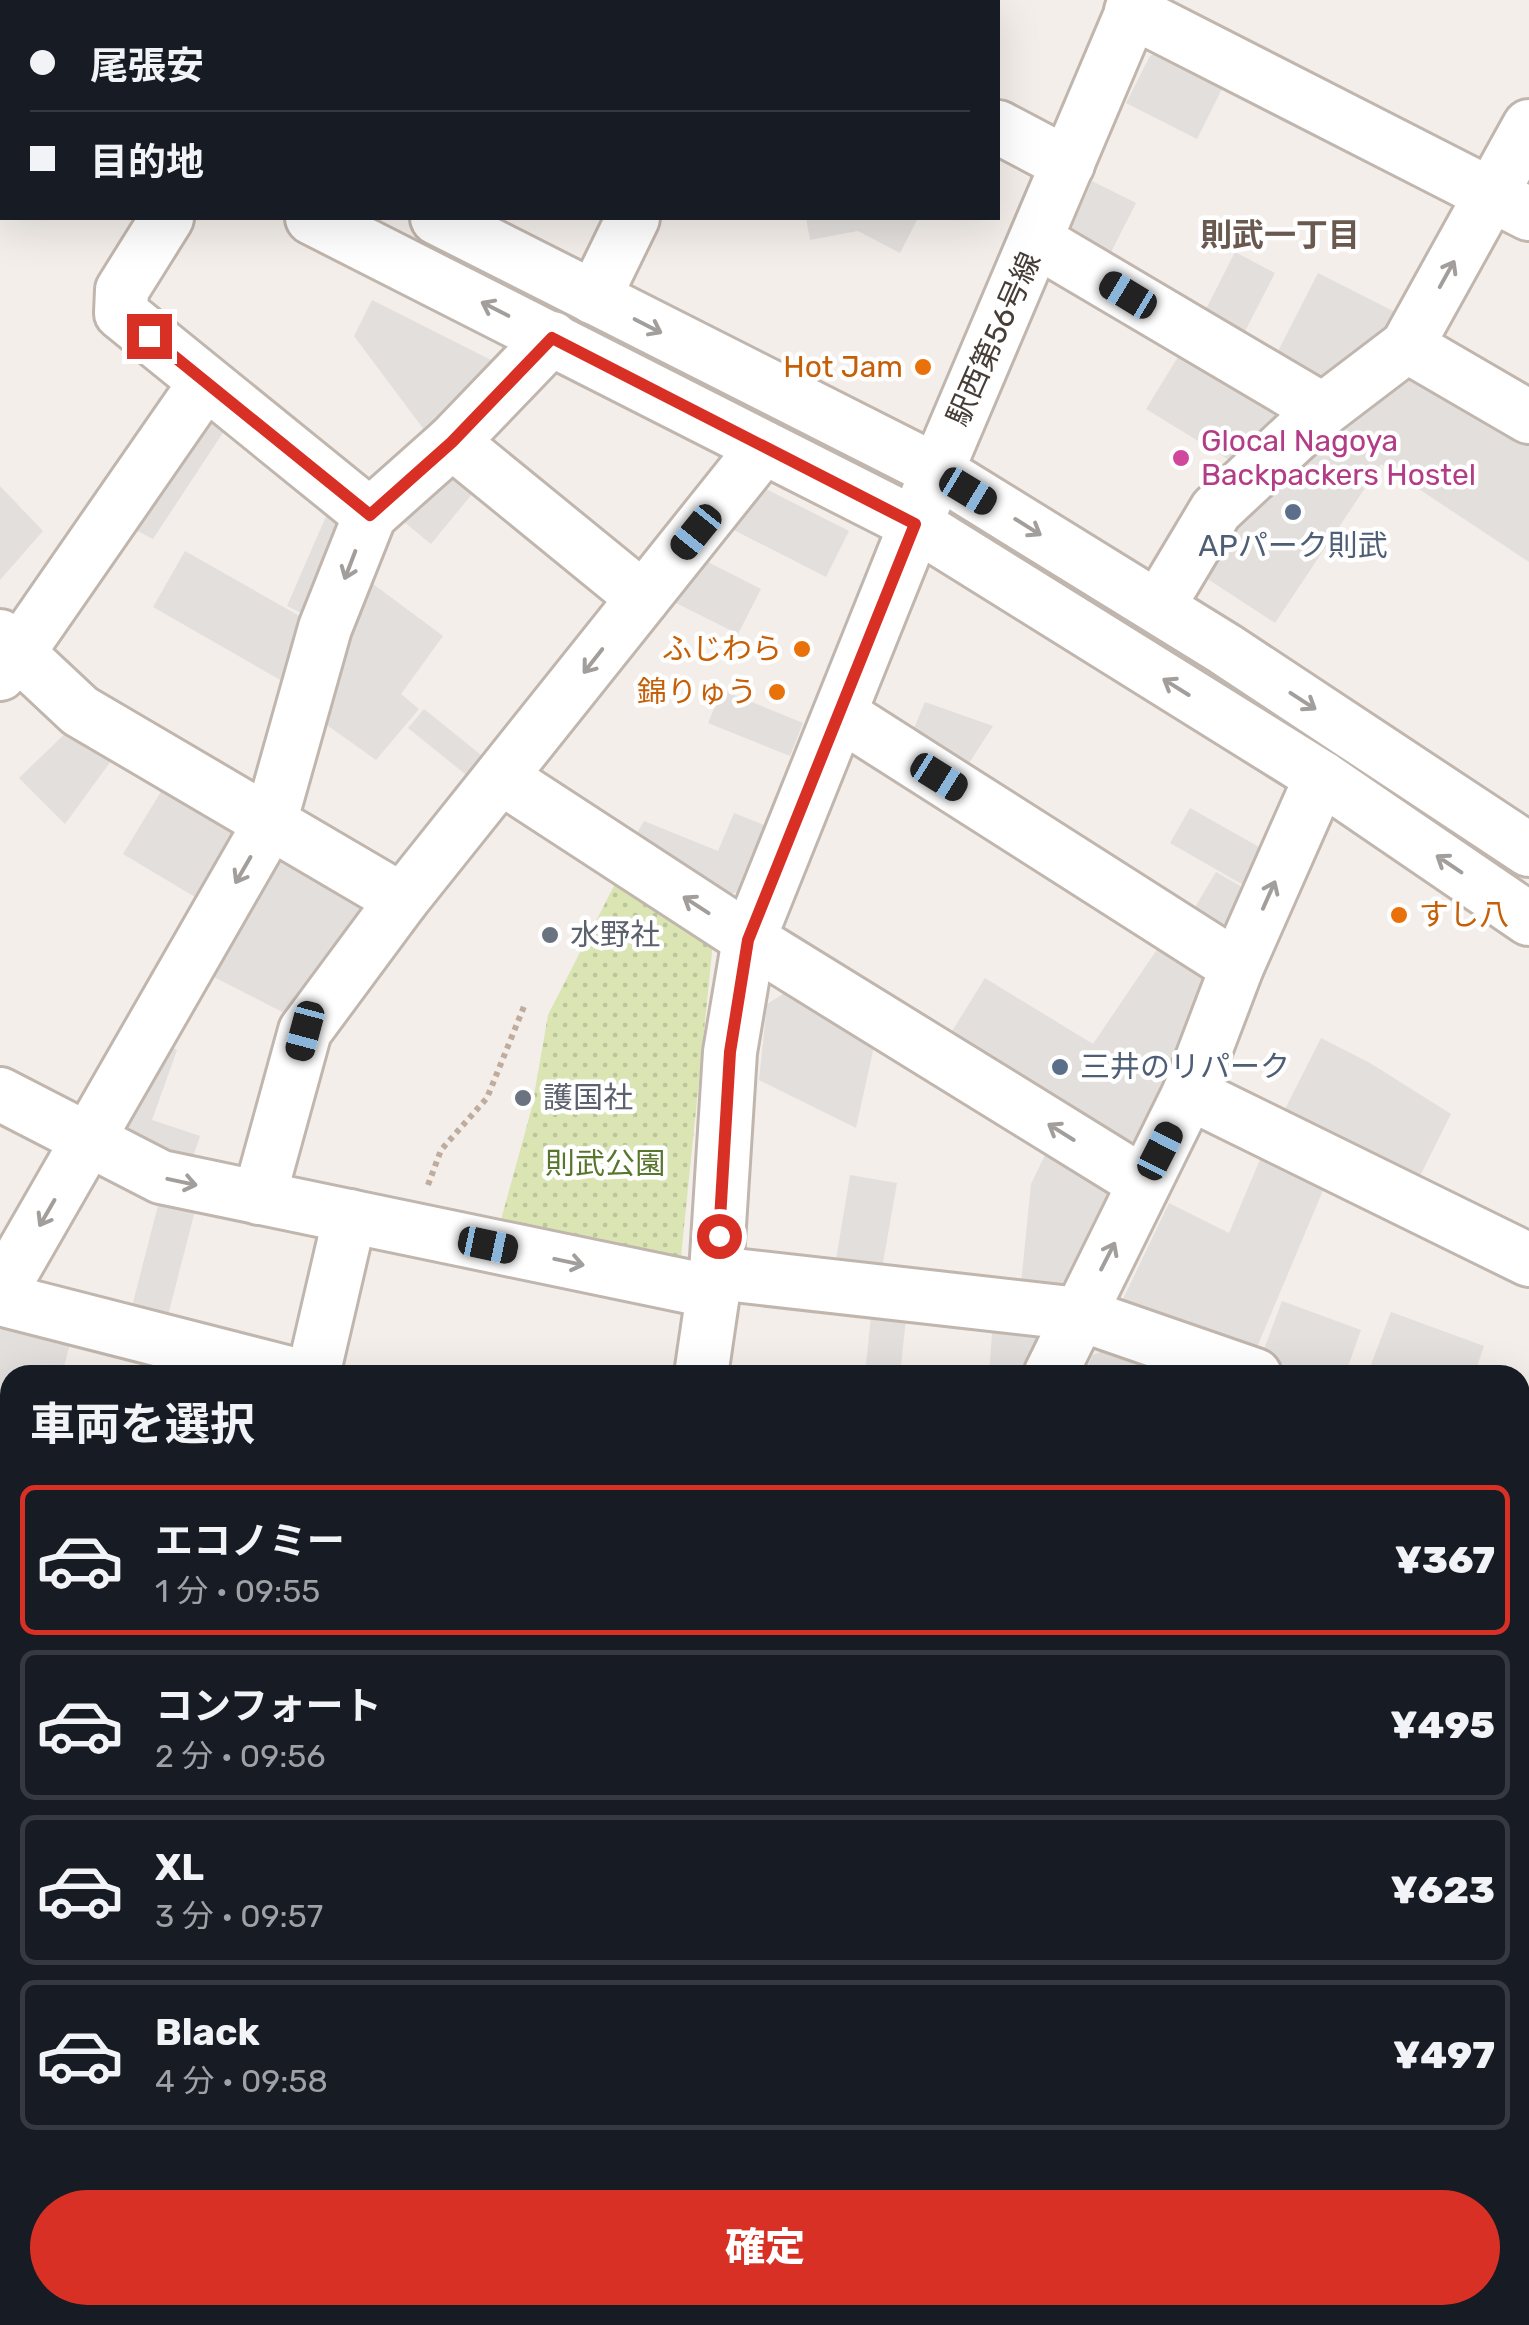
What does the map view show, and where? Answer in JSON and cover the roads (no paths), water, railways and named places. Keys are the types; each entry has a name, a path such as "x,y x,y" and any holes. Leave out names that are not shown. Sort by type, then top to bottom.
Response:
{"street":[{"name":"駅西第56号線","path":"702,1365 716,1282 730,1052 748,940 936,471 1134,6"},
{"path":"1134,6 1510,204"},
{"path":"1158,607 1216,510 1322,410 1407,346 1510,204 1529,126"},
{"path":"1000,127 1068,164"},
{"path":"166,220 122,290 121,313 370,515"},
{"path":"316,220 915,524 1321,777 1529,919"},
{"path":"441,220 936,471 1158,607 1529,850"},
{"path":"594,298 631,220"},
{"path":"1037,241 1322,410"},
{"path":"259,1365 0,1296 270,823 325,628 370,515 452,442 552,338"},
{"path":"1407,346 1529,417"},
{"path":"205,384 6,654 80,711 402,900"},
{"path":"452,442 643,598"},
{"path":"259,1198 305,1031 402,900 763,448"},
{"path":"840,714 1238,967"},
{"path":"1055,1365 1189,1094 1238,967 1321,777"},
{"path":"502,778 748,940 1144,1183"},
{"path":"0,1094 161,1178 412,1229 716,1282 1079,1314 1226,1365"},
{"path":"1189,1094 1529,1260"},
{"path":"315,1365 350,1216"}],"place":[{"name":"Hot Jam","path":"923,367"},
{"name":"Glocal Nagoya Backpackers Hostel","path":"1181,458"},
{"name":"APパーク則武","path":"1293,512"},
{"name":"ふじわら","path":"802,649"},
{"name":"錦りゅう","path":"777,692"},
{"name":"すし八","path":"1399,915"},
{"name":"水野社","path":"550,935"},
{"name":"三井のリパーク","path":"1060,1067"},
{"name":"護国社","path":"523,1098"}],"district":[{"name":"則武一丁目","path":"1280,235"}],"park label":[{"name":"則武公園","path":"605,1164"}]}
